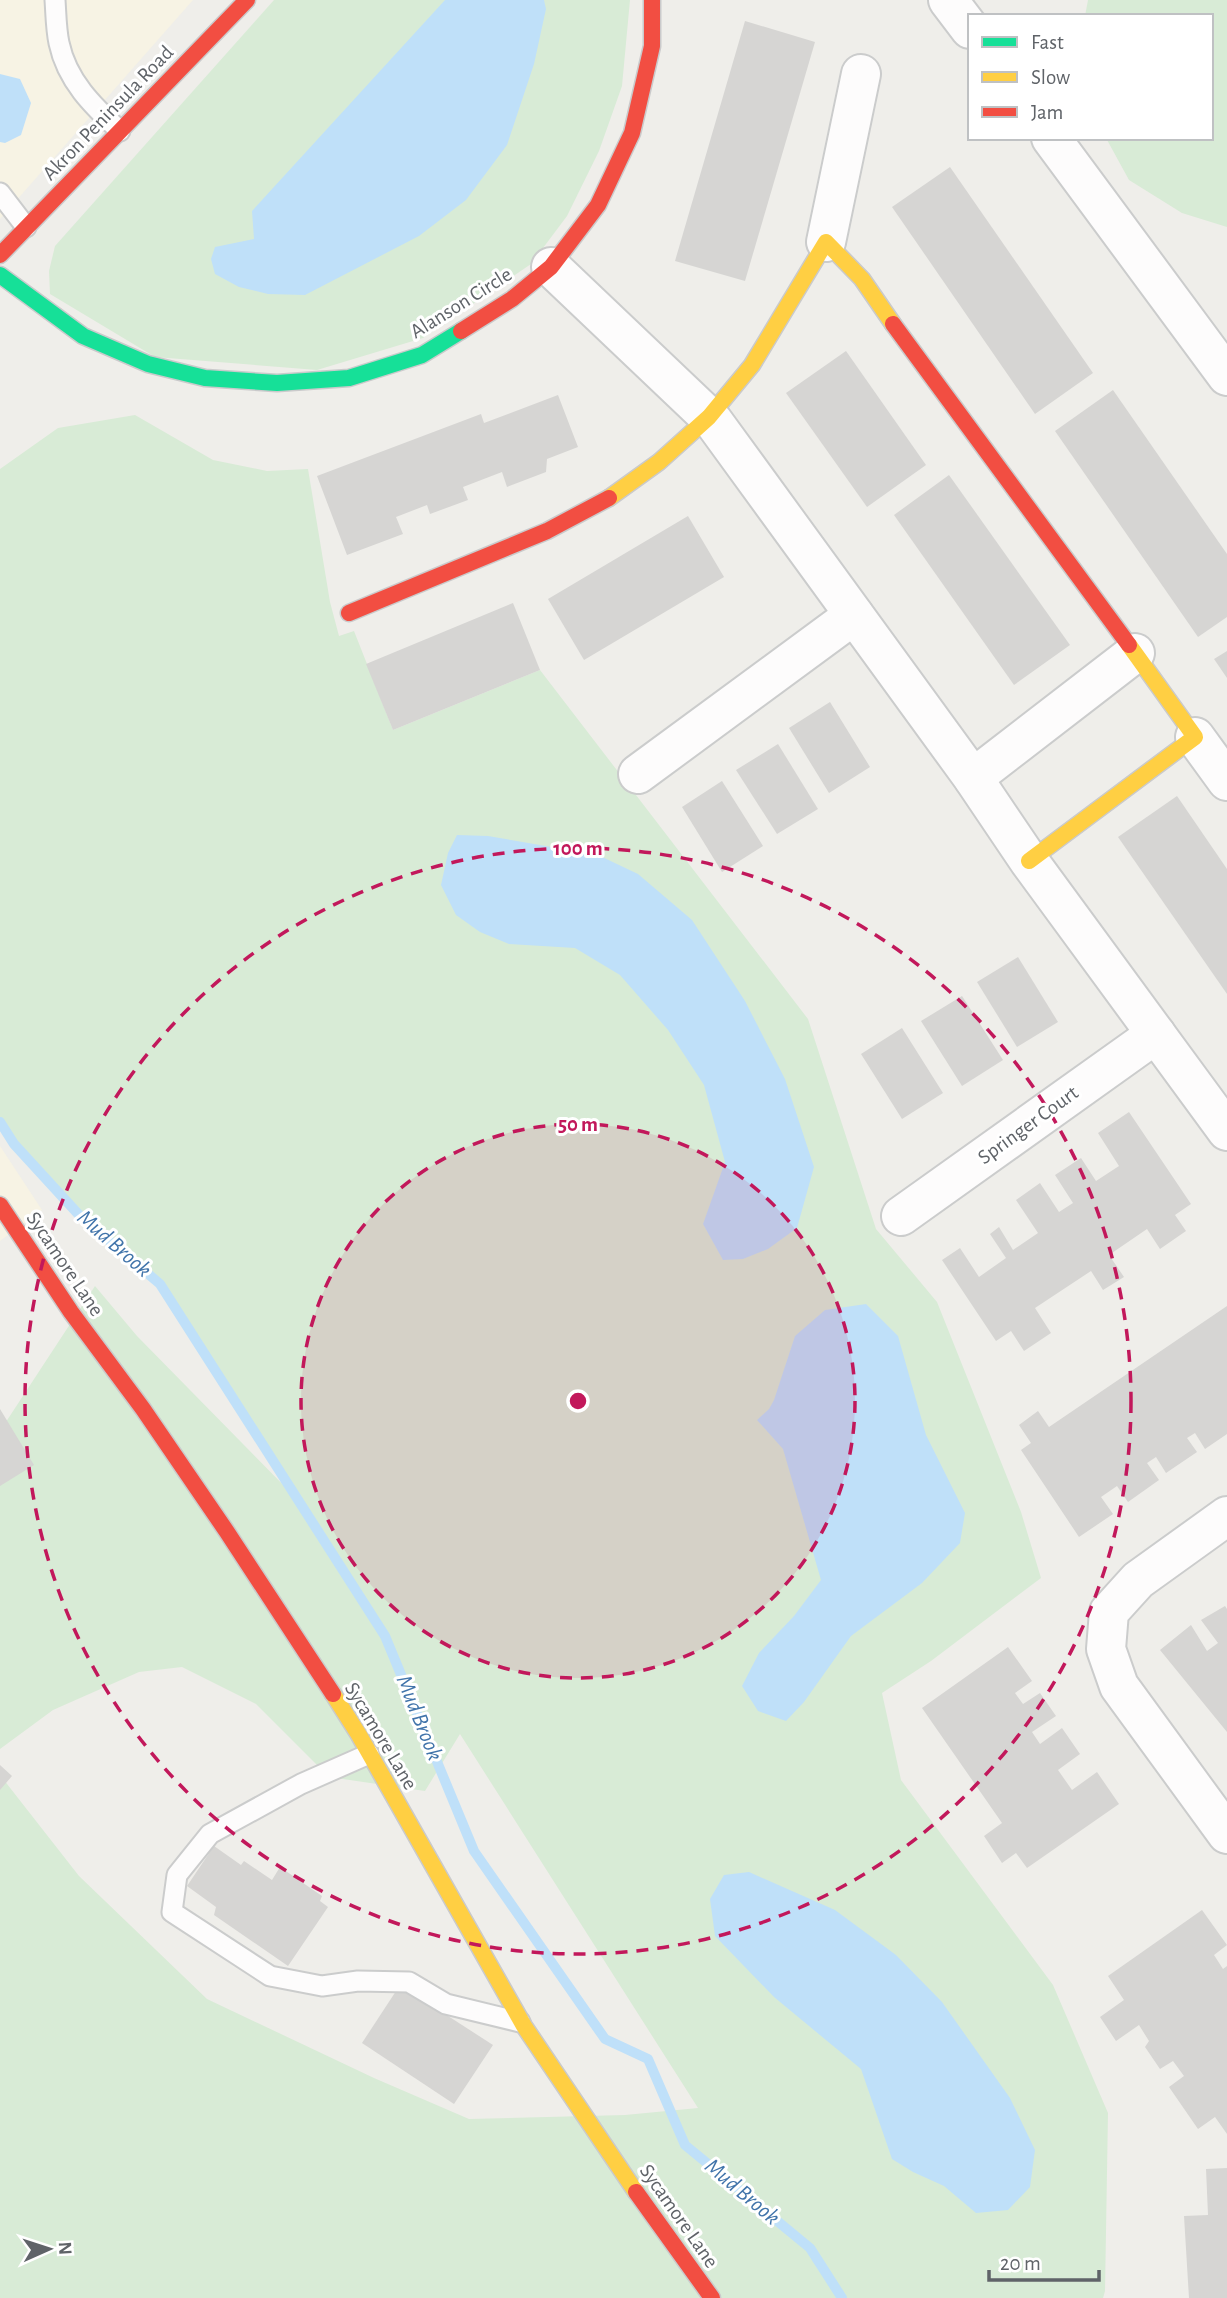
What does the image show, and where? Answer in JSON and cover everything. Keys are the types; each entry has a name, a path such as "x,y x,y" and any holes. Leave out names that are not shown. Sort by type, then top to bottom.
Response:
{"street":[{"name":"Akron Peninsula Road","path":"0,255 247,0"},
{"name":"Alanson Circle","path":"0,275 83,336 148,364 205,378 278,383 349,378 422,355 512,299 551,267 598,205 632,133 652,46 652,0"},
{"path":"948,0 968,26"},
{"path":"349,613 547,531 616,495 659,462 709,416 751,365 826,243 861,74"},
{"path":"1052,140 1227,376"},
{"path":"826,243 862,279 910,349 1227,781"},
{"path":"551,267 709,416 1227,1131"},
{"path":"638,774 855,615"},
{"path":"972,778 1135,653"},
{"path":"1029,861 1195,737"},
{"name":"Springer Court","path":"901,1216 1156,1034"},
{"name":"Sycamore Lane","path":"0,1205 71,1312 143,1409 227,1532 369,1754 522,2022 609,2154 712,2298"},
{"path":"1227,1516 1130,1588 1109,1612 1106,1649 1119,1686 1227,1834"}],"lane":[{"path":"55,0 59,44 71,77 87,100 120,131"},
{"path":"0,193 26,227"},
{"path":"369,1754 301,1784 209,1835 177,1875 172,1912 270,1976 322,1986 358,1981 409,1982 446,2004 522,2022"}],"shaded area":[{"path":"0,0 193,0 0,219"},
{"path":"0,1146 42,1210 0,1241"}],"green space":[{"path":"274,0 630,0 622,86 599,151 567,216 531,264 423,338 317,370 155,357 50,294 49,271 55,246"},
{"path":"1088,0 1227,0 1227,227 1182,213 1129,180 1107,140 1213,140 1213,14 1085,14"},
{"path":"135,415 213,460 267,471 308,469 330,602 339,636 354,631 393,730 540,670 808,1019 876,1229 937,1302 1021,1512 1041,1578 931,1661 882,1693 901,1780 1053,1985 1108,2113 1103,2298 0,2298 0,1775 79,1876 207,1999 374,2078 469,2119 625,2115 698,2108 460,1734 425,1791 329,1777 256,1704 182,1667 139,1672 53,1710 0,1749 0,1431 95,1286 137,1336 298,1500 160,1284 80,1216 14,1144 0,1122 0,469 58,428"}],"water":[{"path":"445,0 544,0 546,9 534,64 507,145 466,200 419,236 305,295 268,294 239,287 215,274 211,259 215,247 254,239 252,211"},
{"path":"0,74 20,79 31,103 21,135 5,143 0,142"},
{"path":"457,835 488,836 598,855 638,874 692,920 745,1001 785,1079 814,1167 797,1228 768,1249 743,1259 723,1260 703,1224 725,1162 704,1085 668,1030 620,975 575,948 509,944 480,932 456,915 441,885 448,853"},
{"path":"866,1304 898,1336 926,1435 965,1513 960,1543 922,1583 851,1636 804,1702 786,1721 758,1711 742,1686 759,1653 794,1616 821,1580 783,1449 757,1420 774,1400 795,1336 825,1310"},
{"path":"749,1872 835,1910 896,1955 942,2002 1010,2098 1035,2150 1030,2187 1008,2210 976,2213 944,2186 892,2159 861,2069 774,1997 715,1936 710,1899 724,1875"}],"building":[{"path":"745,21 815,42 745,281 675,261"},
{"path":"950,167 1093,373 1035,414 892,207"},
{"path":"846,351 926,465 867,507 786,393"},
{"path":"1113,390 1227,554 1227,617 1198,637 1055,431"},
{"path":"558,395 578,447 547,459 546,472 507,487 502,472 463,487 468,500 430,514 427,505 396,517 403,534 347,555 317,476 481,414 484,423"},
{"path":"949,475 1070,645 1014,685 894,515"},
{"path":"688,516 724,577 584,660 548,599"},
{"path":"513,603 540,670 393,730 366,664"},
{"path":"1227,651 1227,678 1214,659"},
{"path":"830,702 870,767 829,793 789,728"},
{"path":"778,744 818,809 777,834 736,770"},
{"path":"722,781 763,846 722,872 682,807"},
{"path":"1177,796 1227,869 1227,994 1118,837"},
{"path":"1018,957 1058,1022 1017,1047 977,982"},
{"path":"962,996 1003,1060 962,1086 921,1021"},
{"path":"902,1028 943,1093 902,1119 861,1054"},
{"path":"1129,1112 1191,1204 1175,1215 1186,1231 1160,1249 1147,1229 1109,1255 1124,1277 1103,1290 1091,1271 1035,1308 1051,1333 1024,1351 1011,1331 996,1341 942,1260 960,1248 979,1277 1006,1258 990,1234 999,1227 1013,1250 1038,1233 1016,1200 1040,1183 1059,1212 1073,1203 1055,1175 1081,1158 1096,1181 1119,1166 1098,1133"},
{"path":"1227,1306 1227,1434 1205,1449 1195,1433 1187,1438 1197,1452 1166,1473 1156,1457 1147,1463 1159,1480 1128,1502 1117,1486 1101,1497 1113,1514 1079,1537 1021,1450 1031,1443 1019,1425 1038,1411 1049,1427"},
{"path":"0,1409 34,1465 0,1486"},
{"path":"1225,1606 1227,1732 1160,1650 1191,1625 1207,1651 1218,1643 1201,1620"},
{"path":"1008,1647 1032,1681 1015,1693 1023,1704 1040,1693 1056,1716 1032,1732 1040,1744 1062,1728 1080,1754 1058,1770 1072,1790 1097,1772 1119,1804 1027,1868 1016,1853 1002,1863 984,1836 1002,1823 922,1708"},
{"path":"0,1765 12,1776 0,1790"},
{"path":"214,1846 241,1865 244,1861 272,1880 280,1867 322,1896 320,1901 328,1907 288,1966 214,1915 216,1907 187,1886"},
{"path":"1202,1910 1227,1945 1214,1955 1223,1969 1227,1966 1227,2134 1215,2117 1198,2129 1169,2087 1184,2076 1173,2061 1160,2069 1145,2047 1149,2041 1139,2025 1116,2041 1100,2017 1124,2000 1108,1976"},
{"path":"400,1985 493,2045 454,2104 362,2043"},
{"path":"1227,2168 1227,2298 1189,2298 1184,2216 1208,2215 1206,2169"}],"waterway":[{"name":"Mud Brook","path":"0,1122 14,1144 80,1216 160,1284 385,1636 474,1851 605,2039 648,2059 685,2145 810,2248 842,2298"}],"traffic: fast":[{"path":"0,275 83,336 148,364 205,378 277,383 349,378 422,355 461,331"}],"traffic: slow":[{"path":"609,498 659,462 709,417 752,365 826,242 862,279 893,324"},
{"path":"1029,861 1195,737 1129,645"},
{"path":"333,1694 524,2026 636,2192"}],"traffic: jam":[{"path":"0,255 247,0"},
{"path":"461,331 512,299 551,267 598,205 632,133 652,46 652,0"},
{"path":"893,324 1129,645"},
{"path":"349,613 547,531 609,498"},
{"path":"0,1205 71,1312 143,1409 227,1532 333,1694"},
{"path":"636,2192 712,2298"}]}
